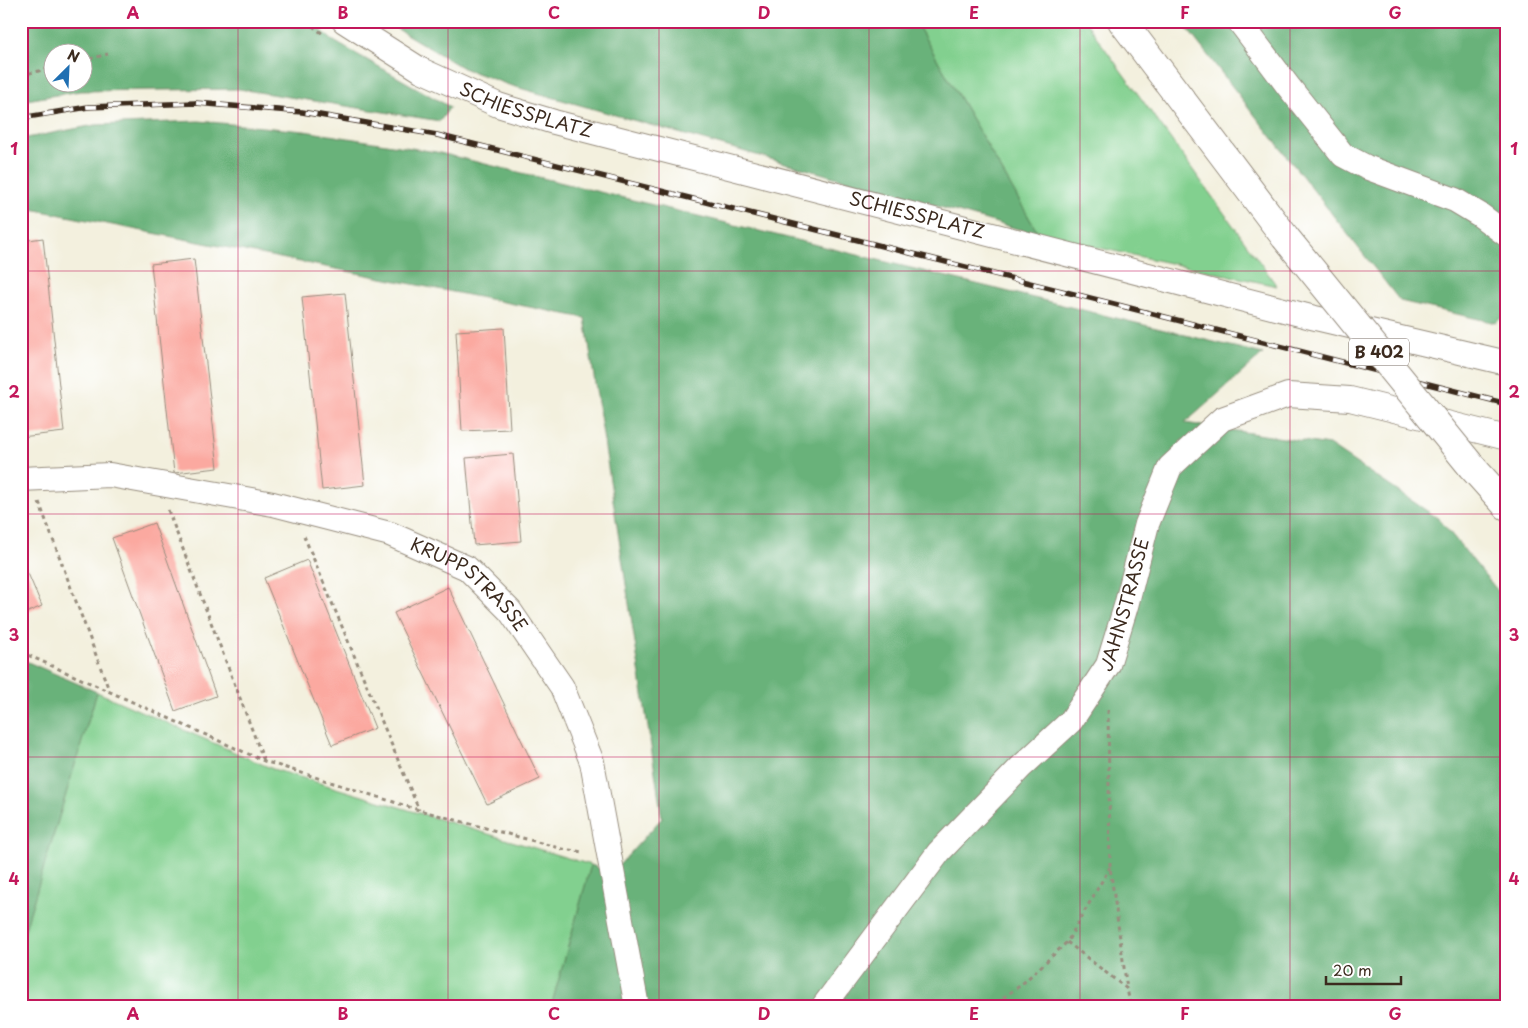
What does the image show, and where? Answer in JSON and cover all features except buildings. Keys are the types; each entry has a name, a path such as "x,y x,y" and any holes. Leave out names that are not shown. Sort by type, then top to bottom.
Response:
{"main road":[{"name":"B 402","path":"1122,21 1285,236 1472,467 1507,506"}],"street":[{"name":"SCHIESSPLATZ","path":"344,21 421,70 498,105 554,122 1302,315 1507,363"},
{"path":"1239,21 1343,155 1366,167 1455,200 1480,215 1507,235"},
{"name":"JAHNSTRASSE","path":"823,1007 939,852 1021,767 1071,721 1108,665 1126,606 1147,524 1170,467 1222,419 1288,395 1350,398 1507,438"},
{"name":"KRUPPSTRASSE","path":"26,479 110,475 273,504 390,534 467,568 510,611 562,687 592,762 637,1007"}],"path":[{"path":"92,58 108,54"},
{"path":"21,75 42,70"},
{"path":"26,479 110,691"},
{"path":"158,484 264,761"},
{"path":"293,509 419,810"},
{"path":"21,652 264,761 419,810 563,849 609,856"},
{"path":"1108,665 1110,867 1131,1007"},
{"path":"990,1007 1021,985 1067,942 1110,867"},
{"path":"1067,942 1127,989"},
{"path":"1001,999 1007,1007"}],"green space":[{"path":"21,21 311,21 332,40 450,107 440,121 239,89 92,91 92,42 42,42 42,92 74,92 21,101"},
{"path":"384,21 915,21 1039,235 509,85 463,68"},
{"path":"915,21 1085,21 1277,286 1039,235"},
{"path":"1181,21 1507,21 1507,312 1496,323 1400,301"},
{"path":"199,121 304,131 436,152 1263,354 1185,423 1329,445 1439,519 1507,602 1507,1007 551,1007 591,865 612,873 662,818 585,318 21,207 21,139 95,125"},
{"path":"21,659 97,692 21,942"},
{"path":"97,692 273,769 591,865 551,1007 21,1007 21,942"}],"railway":[{"path":"21,118 88,107 196,103 302,112 437,135 1507,404"}]}
